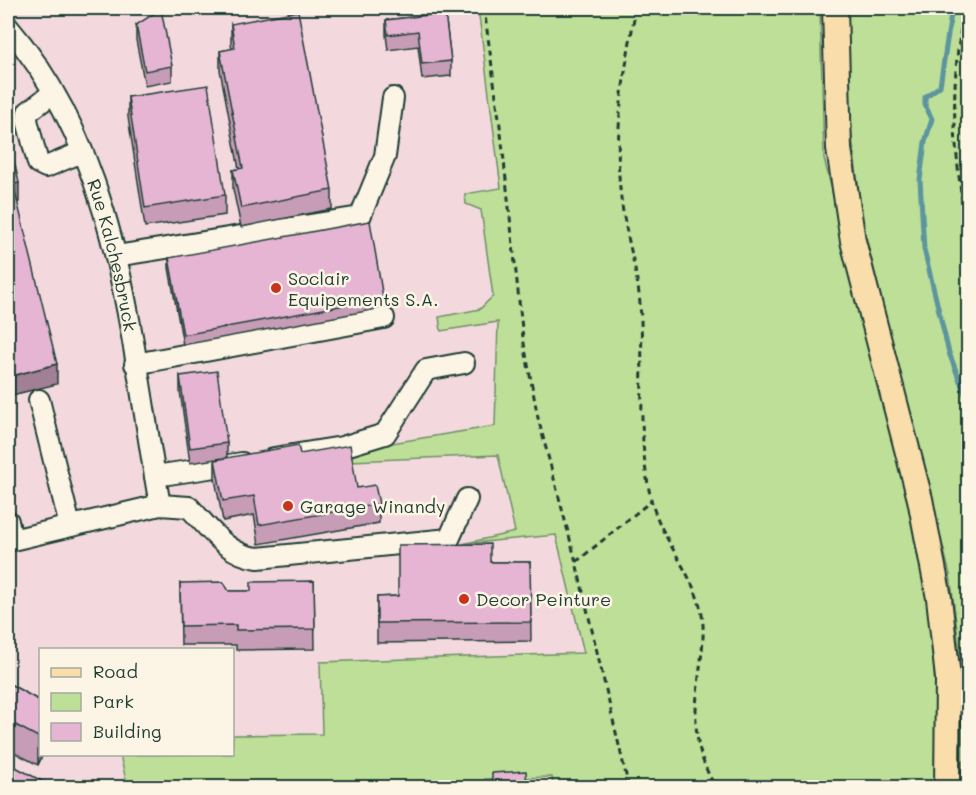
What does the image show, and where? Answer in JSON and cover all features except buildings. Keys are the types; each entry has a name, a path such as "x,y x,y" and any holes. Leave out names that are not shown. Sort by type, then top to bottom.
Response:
{"main road":[{"path":"835,8 839,149 853,241 920,499 939,598 948,678 948,788"}],"street":[{"name":"Rue Kalchesbruck","path":"8,27 22,44 53,93 93,177 116,256 160,505"},
{"path":"53,93 28,112 27,120 38,163 46,167 82,152"},
{"path":"116,256 360,217 385,156 393,98"},
{"path":"135,364 384,318"},
{"path":"155,476 342,447 385,434 426,370 464,363"},
{"path":"39,399 70,526"},
{"path":"8,521 10,541 160,505 189,507 231,550 243,556 258,558 449,539 468,499"}],"path":[{"path":"484,8 501,133 523,338 538,418 576,562 629,788"},
{"path":"636,8 620,92 620,188 636,265 640,306 643,438 651,500 700,607 703,644 695,712 696,741 703,766 716,788"},
{"path":"965,8 957,43 953,114 969,236"},
{"path":"576,562 651,500"}],"shaded area":[{"path":"8,8 478,8 501,188 465,195 481,210 493,296 481,309 439,317 441,331 498,321 495,426 349,450 351,461 498,455 515,532 462,543 556,535 584,653 320,662 322,734 234,735 234,648 39,648 39,756 120,756 128,787 8,787"}],"green space":[{"path":"478,8 820,8 824,158 919,550 931,625 938,734 937,787 553,788 552,777 485,779 485,788 128,788 120,756 234,756 234,735 322,734 320,662 584,653 556,535 462,544 515,532 498,455 351,461 349,450 495,426 498,322 441,331 439,317 480,309 493,296 481,210 466,204 465,194 501,188"},
{"path":"846,8 968,8 968,787 962,787 963,677 950,575 863,225 850,120"}],"waterway":[{"path":"952,8 940,86 925,97 925,105 932,119 925,142 920,180 924,249 949,353 968,401"}],"place":[{"name":"Soclair Equipements S.A.","path":"276,288"},
{"name":"Garage Winandy","path":"288,506"},
{"name":"Decor Peinture","path":"464,599"}]}
